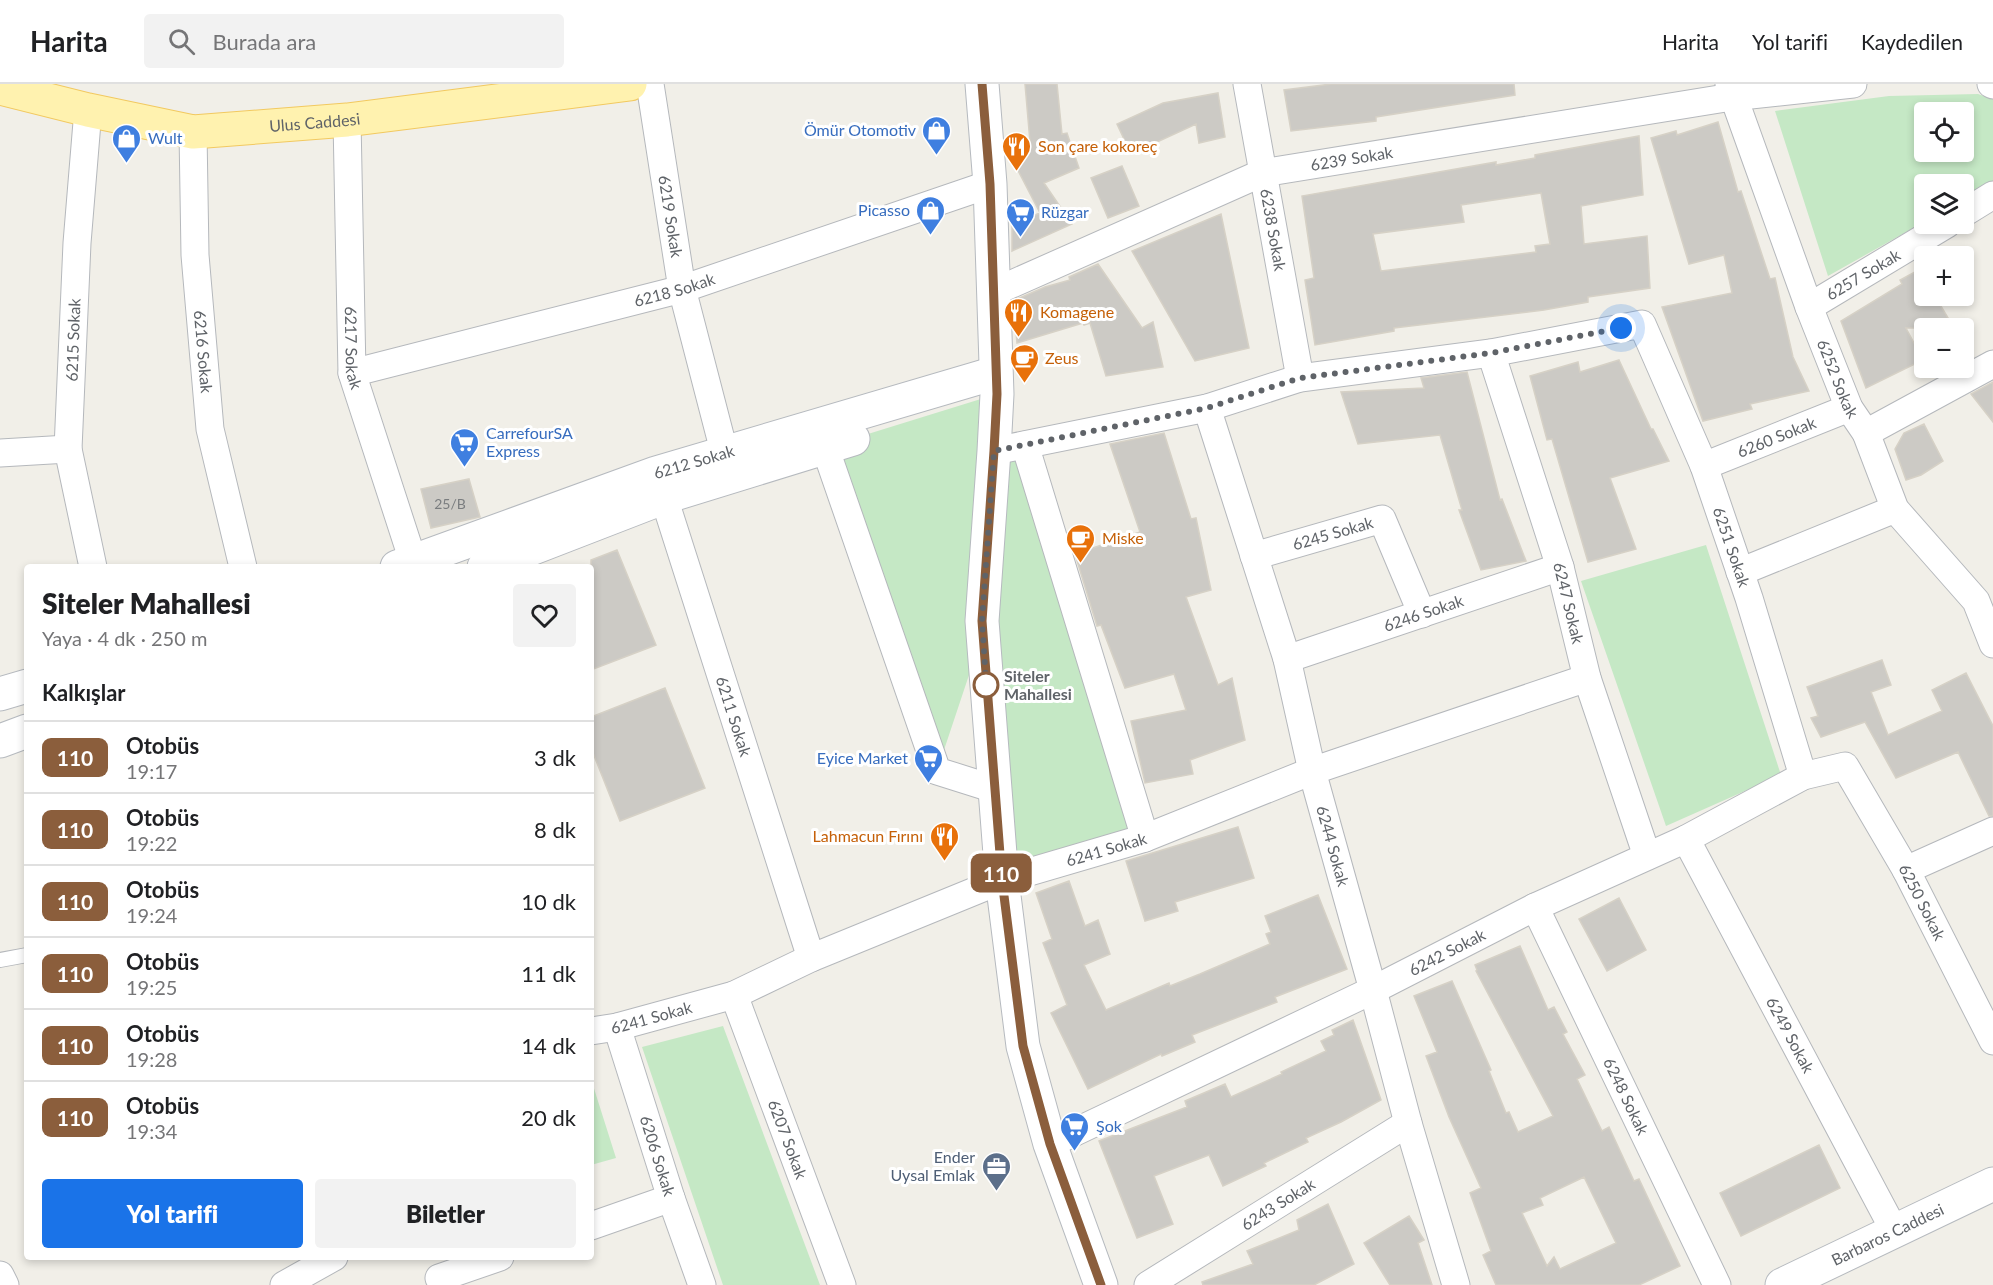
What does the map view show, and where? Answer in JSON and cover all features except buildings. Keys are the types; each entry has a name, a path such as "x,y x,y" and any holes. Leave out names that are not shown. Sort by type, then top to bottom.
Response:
{"main road":[{"name":"Ulus Caddesi","path":"0,88 88,110 193,132 347,120 630,84"}],"street":[{"name":"6219 Sokak","path":"650,84 682,289 724,451"},
{"path":"982,84 990,184 996,384 1010,448 1144,838"},
{"name":"6238 Sokak","path":"1247,84 1300,378"},
{"name":"6239 Sokak","path":"994,292 1262,173 1730,90 1853,84"},
{"name":"6252 Sokak","path":"1730,90 1809,307 1849,408 1866,433 1895,509 1984,596 1993,644"},
{"name":"6215 Sokak","path":"88,110 77,243 68,449 92,564"},
{"name":"6217 Sokak","path":"347,120 352,374 408,564"},
{"name":"6216 Sokak","path":"193,132 195,255 210,429 242,564"},
{"name":"6218 Sokak","path":"352,374 682,289 990,184"},
{"path":"1974,207 1993,195"},
{"name":"6257 Sokak","path":"1809,307 1930,234"},
{"name":"6251 Sokak","path":"1491,353 1642,324 1704,466 1740,572 1803,776"},
{"path":"1010,448 1207,408 1300,378 1491,353"},
{"name":"6247 Sokak","path":"1491,353 1560,567 1587,678 1647,856"},
{"path":"1866,433 1993,363"},
{"name":"6212 Sokak","path":"411,564 660,485 996,384"},
{"name":"6244 Sokak","path":"1207,408 1287,659 1312,771 1408,1123 1456,1285"},
{"name":"6260 Sokak","path":"1704,466 1849,408"},
{"path":"821,436 937,771 994,789"},
{"name":"6212 Sokak","path":"490,564 660,485 724,451 821,436"},
{"path":"1010,448 982,621 1002,880 1023,1046 1050,1144 1101,1285"},
{"path":"0,453 68,449"},
{"name":"6211 Sokak","path":"660,485 811,958"},
{"path":"1740,572 1895,509"},
{"name":"6245 Sokak","path":"1254,556 1382,519 1422,614"},
{"name":"6246 Sokak","path":"1287,659 1560,567"},
{"name":"6241 Sokak","path":"604,1029 734,995 811,958 1002,880 1144,838 1312,771 1587,678"},
{"path":"0,693 24,687"},
{"path":"0,741 24,732"},
{"name":"6242 Sokak","path":"1050,1144 1373,990 1535,907 1686,838 1803,776 1845,766"},
{"name":"6250 Sokak","path":"1845,766 1906,870 1993,1041"},
{"path":"1906,870 1993,831"},
{"name":"6249 Sokak","path":"1686,838 1895,1232"},
{"name":"6248 Sokak","path":"1535,907 1717,1285"},
{"name":"6207 Sokak","path":"734,995 842,1285"},
{"name":"6206 Sokak","path":"604,1029 671,1198 702,1285"},
{"name":"6243 Sokak","path":"1148,1285 1408,1123"},
{"name":"Barbaros Caddesi","path":"1782,1285 1820,1277 1895,1232 1993,1184"},
{"path":"594,1225 671,1198"},
{"path":"284,1285 329,1260"},
{"path":"437,1273 488,1260"},
{"path":"0,1275 5,1285"}],"lane":[{"path":"0,960 24,956"}],"green space":[{"path":"1978,94 1993,99 1993,185 1974,195 1974,174 1914,174 1914,228 1828,276 1775,111 1889,96"},
{"path":"997,394 992,475 1025,445 1145,838 1002,880 982,636 937,771 826,447"},
{"path":"1706,545 1781,775 1666,826 1581,581"},
{"path":"723,1026 820,1285 723,1285 642,1047"},
{"path":"594,1088 616,1158 594,1164"}],"bus line":[{"name":"110","path":"982,84 990,184 997,394 982,621 1002,880 1023,1046 1050,1144 1101,1285"}],"place":[{"name":"Ömür Otomotiv","path":"937,156"},
{"name":"Wult","path":"127,164"},
{"name":"Son çare kokoreç","path":"1017,172"},
{"name":"Picasso","path":"931,236"},
{"name":"Rüzgar","path":"1020,238"},
{"name":"Komagene","path":"1019,338"},
{"name":"Zeus","path":"1024,384"},
{"name":"CarrefourSA Express","path":"465,468"},
{"name":"Miske","path":"1081,564"},
{"name":"Siteler Mahallesi","path":"986,685"},
{"name":"Eyice Market","path":"929,784"},
{"name":"Lahmacun Fırını","path":"944,862"},
{"name":"Şok","path":"1075,1152"},
{"name":"Ender Uysal Emlak","path":"996,1192"}],"route":[{"path":"986,685 987,695 982,621 994,451 1207,408 1300,378 1491,353 1621,328"}]}
